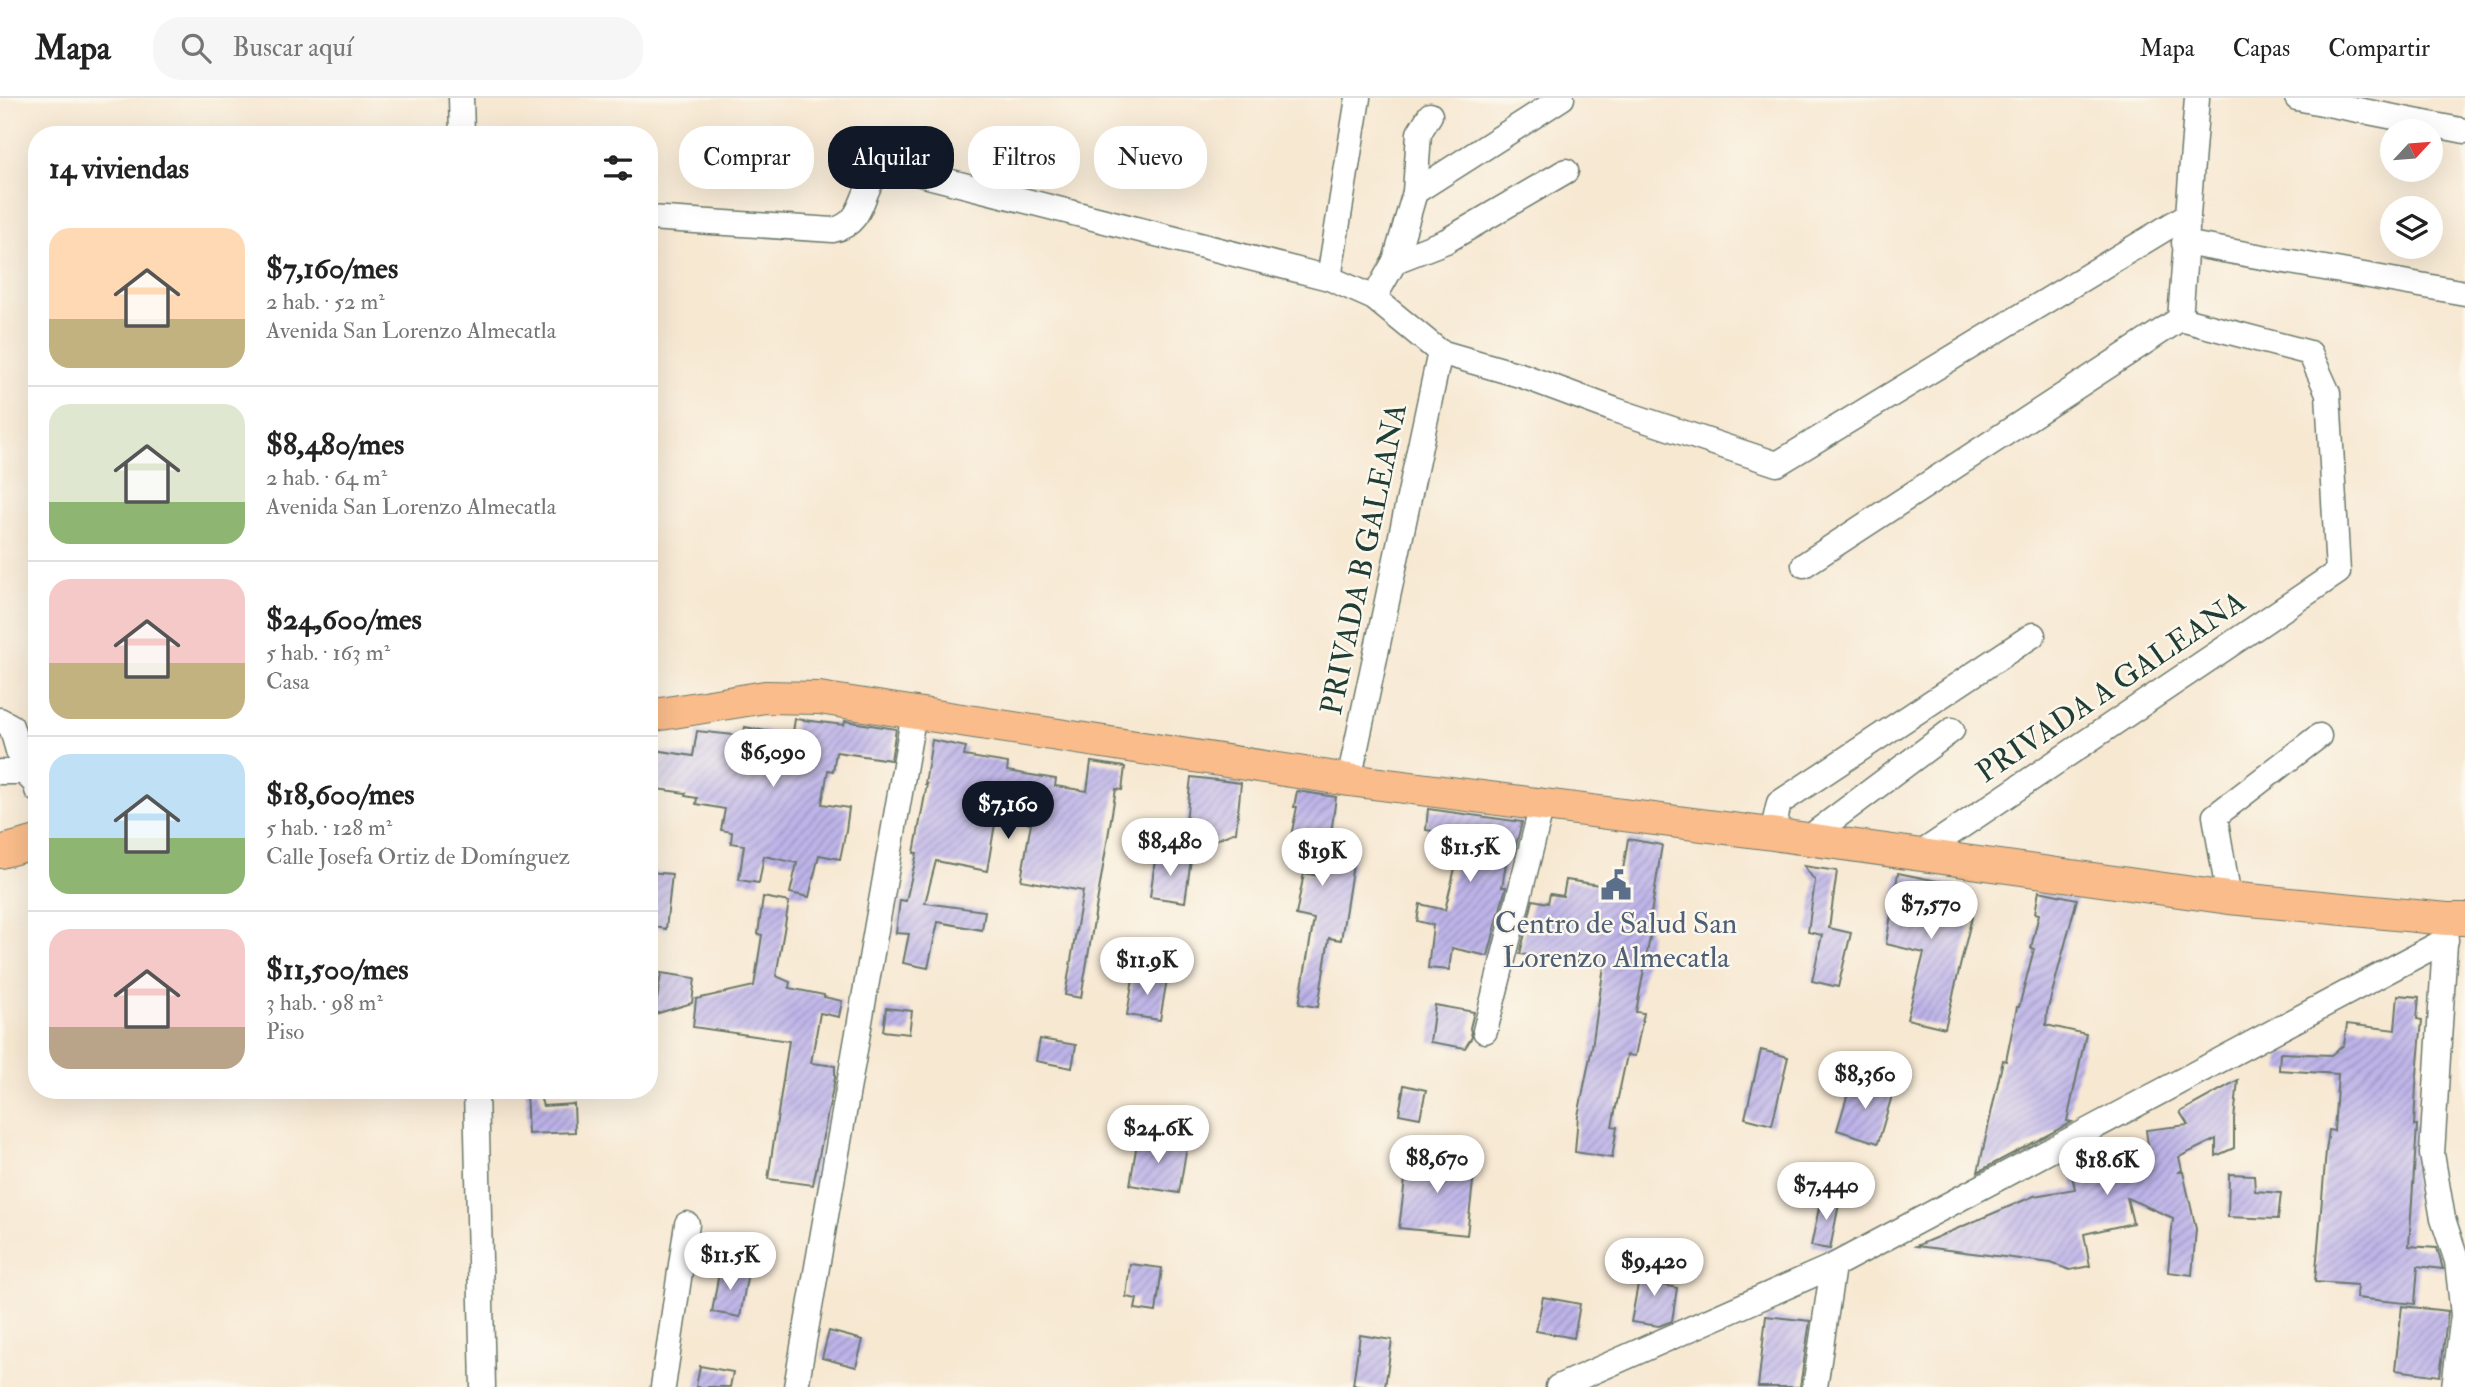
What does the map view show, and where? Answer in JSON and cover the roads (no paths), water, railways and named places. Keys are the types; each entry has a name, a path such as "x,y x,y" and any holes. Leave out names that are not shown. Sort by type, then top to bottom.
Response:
{"main road":[{"path":"658,715 765,697 819,698 1349,780 2452,926"},
{"path":"0,852 28,844"}],"street":[{"path":"461,98 462,126"},
{"path":"1329,278 1359,98"},
{"path":"1415,192 1562,98"},
{"path":"1804,565 2180,319 2197,98"},
{"path":"2297,98 2465,131"},
{"path":"1374,298 1395,261 1415,192 1419,133 1430,115"},
{"path":"658,219 833,230 846,228 855,219 868,186 877,174 891,169 912,172 1329,278 1374,298 1440,352 1523,376 1663,427 1777,464 2186,216"},
{"path":"1395,261 1446,241 1566,171"},
{"path":"2185,243 2465,293"},
{"name":"PRIVADA A GALEANA","path":"1920,854 2338,572 2328,393 2310,353 2180,319"},
{"name":"PRIVADA B GALEANA","path":"1349,780 1440,352"},
{"path":"1772,834 1779,803 2033,635"},
{"path":"796,1387 914,713"},
{"path":"0,720 11,726 20,778"},
{"path":"1807,839 1952,730"},
{"path":"2229,898 2215,816 2319,736"},
{"path":"1485,1031 1542,805"},
{"path":"2452,926 2432,1154 2454,1222 2463,1315 2454,1387"},
{"path":"1558,1387 1833,1266 2452,926"},
{"path":"476,1099 483,1387"},
{"path":"663,1387 687,1224"},
{"path":"1815,1387 1833,1266"}],"place":[{"name":"Centro de Salud San Lorenzo Almecatla","path":"1616,885"}]}
